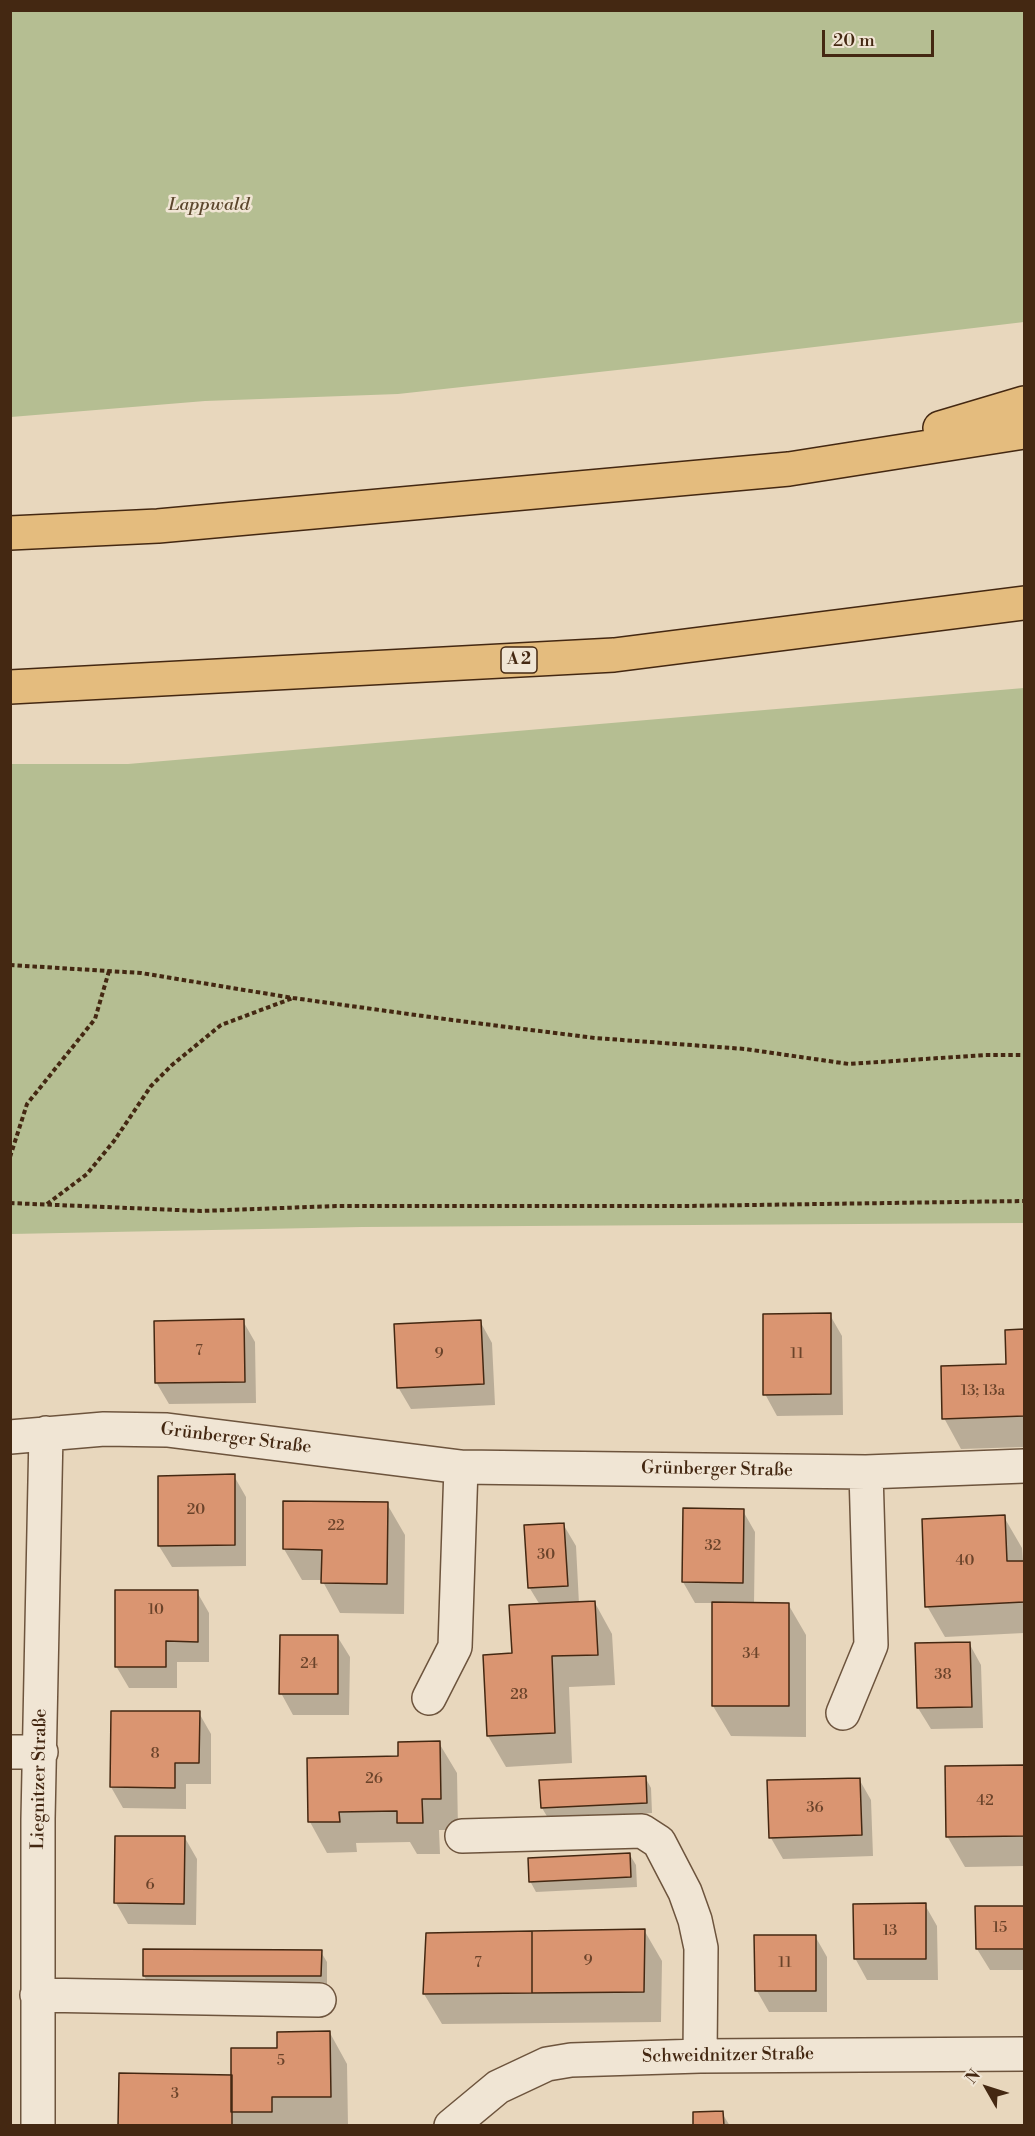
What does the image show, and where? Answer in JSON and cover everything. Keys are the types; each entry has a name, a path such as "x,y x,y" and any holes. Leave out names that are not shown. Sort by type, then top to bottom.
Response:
{"highway":[{"path":"812,466 1024,404"},
{"path":"10,533 158,526 812,466 1024,432"},
{"name":"A 2","path":"10,687 614,655 1024,603"}],"street":[{"name":"Grünberger Straße","path":"10,1437 104,1430 167,1430 461,1467 866,1472 1024,1466"},
{"name":"Liegnitzer Straße","path":"38,2126 38,1819 26,1752 46,1433"},
{"path":"429,1698 455,1647 461,1467"},
{"path":"843,1713 871,1646 866,1472"},
{"path":"462,1836 642,1831 659,1842 685,1892 695,1920 701,1948 700,2055"},
{"path":"37,1995 319,2000"},
{"name":"Schweidnitzer Straße","path":"451,2126 498,2087 547,2064 571,2060 700,2055 1024,2054"}],"path":[{"path":"10,965 141,973 293,998 595,1038 745,1049 849,1064 985,1055 1024,1055"},
{"path":"10,1157 27,1104 95,1019 108,971"},
{"path":"46,1204 87,1174 114,1141 151,1086 221,1024 293,998"},
{"path":"10,1203 201,1211 336,1206 685,1206 1024,1201"}],"green space":[{"name":"Lappwald","path":"10,11 1024,11 1024,322 398,394 205,401 11,417"},
{"path":"1024,688 1024,1223 362,1227 11,1234 11,764 128,764"}],"building":[{"path":"831,1313 831,1394 763,1395 763,1314"},
{"path":"244,1319 245,1382 155,1383 154,1321"},
{"path":"481,1320 484,1384 397,1388 394,1324"},
{"path":"1024,1329 1024,1416 942,1419 941,1366 1006,1364 1005,1330"},
{"path":"235,1474 235,1545 158,1546 158,1476"},
{"path":"283,1501 388,1502 387,1584 321,1583 322,1550 283,1549"},
{"path":"683,1508 744,1509 743,1583 682,1582"},
{"path":"1005,1515 1007,1561 1024,1561 1024,1602 925,1607 922,1519"},
{"path":"564,1523 568,1586 528,1588 524,1525"},
{"path":"115,1590 198,1590 198,1642 166,1641 166,1667 115,1667"},
{"path":"595,1601 598,1655 552,1656 555,1733 487,1736 483,1655 512,1653 509,1605"},
{"path":"712,1602 789,1603 789,1706 712,1706"},
{"path":"280,1635 338,1635 338,1694 279,1694"},
{"path":"970,1642 972,1707 917,1708 915,1643"},
{"path":"111,1711 200,1711 199,1763 175,1763 175,1788 110,1787"},
{"path":"440,1741 441,1799 422,1799 423,1823 397,1823 397,1811 339,1812 340,1822 308,1822 307,1758 398,1756 398,1742"},
{"path":"1024,1765 1024,1836 946,1837 945,1766"},
{"path":"646,1776 647,1803 541,1808 539,1780"},
{"path":"860,1778 862,1835 769,1838 767,1780"},
{"path":"115,1836 185,1836 184,1904 114,1903"},
{"path":"630,1853 631,1877 529,1882 528,1858"},
{"path":"926,1903 926,1959 854,1959 853,1904"},
{"path":"975,1906 1024,1906 1024,1949 976,1949"},
{"path":"645,1929 644,1992 532,1993 532,1931"},
{"path":"532,1931 532,1993 423,1994 426,1933"},
{"path":"754,1935 816,1935 816,1991 755,1991"},
{"path":"143,1949 322,1950 321,1976 143,1976"},
{"path":"330,2031 331,2097 272,2097 272,2112 231,2112 231,2048 277,2048 277,2032"},
{"path":"119,2073 232,2075 232,2126 118,2126"},
{"path":"723,2111 724,2126 693,2126 693,2112"}]}
